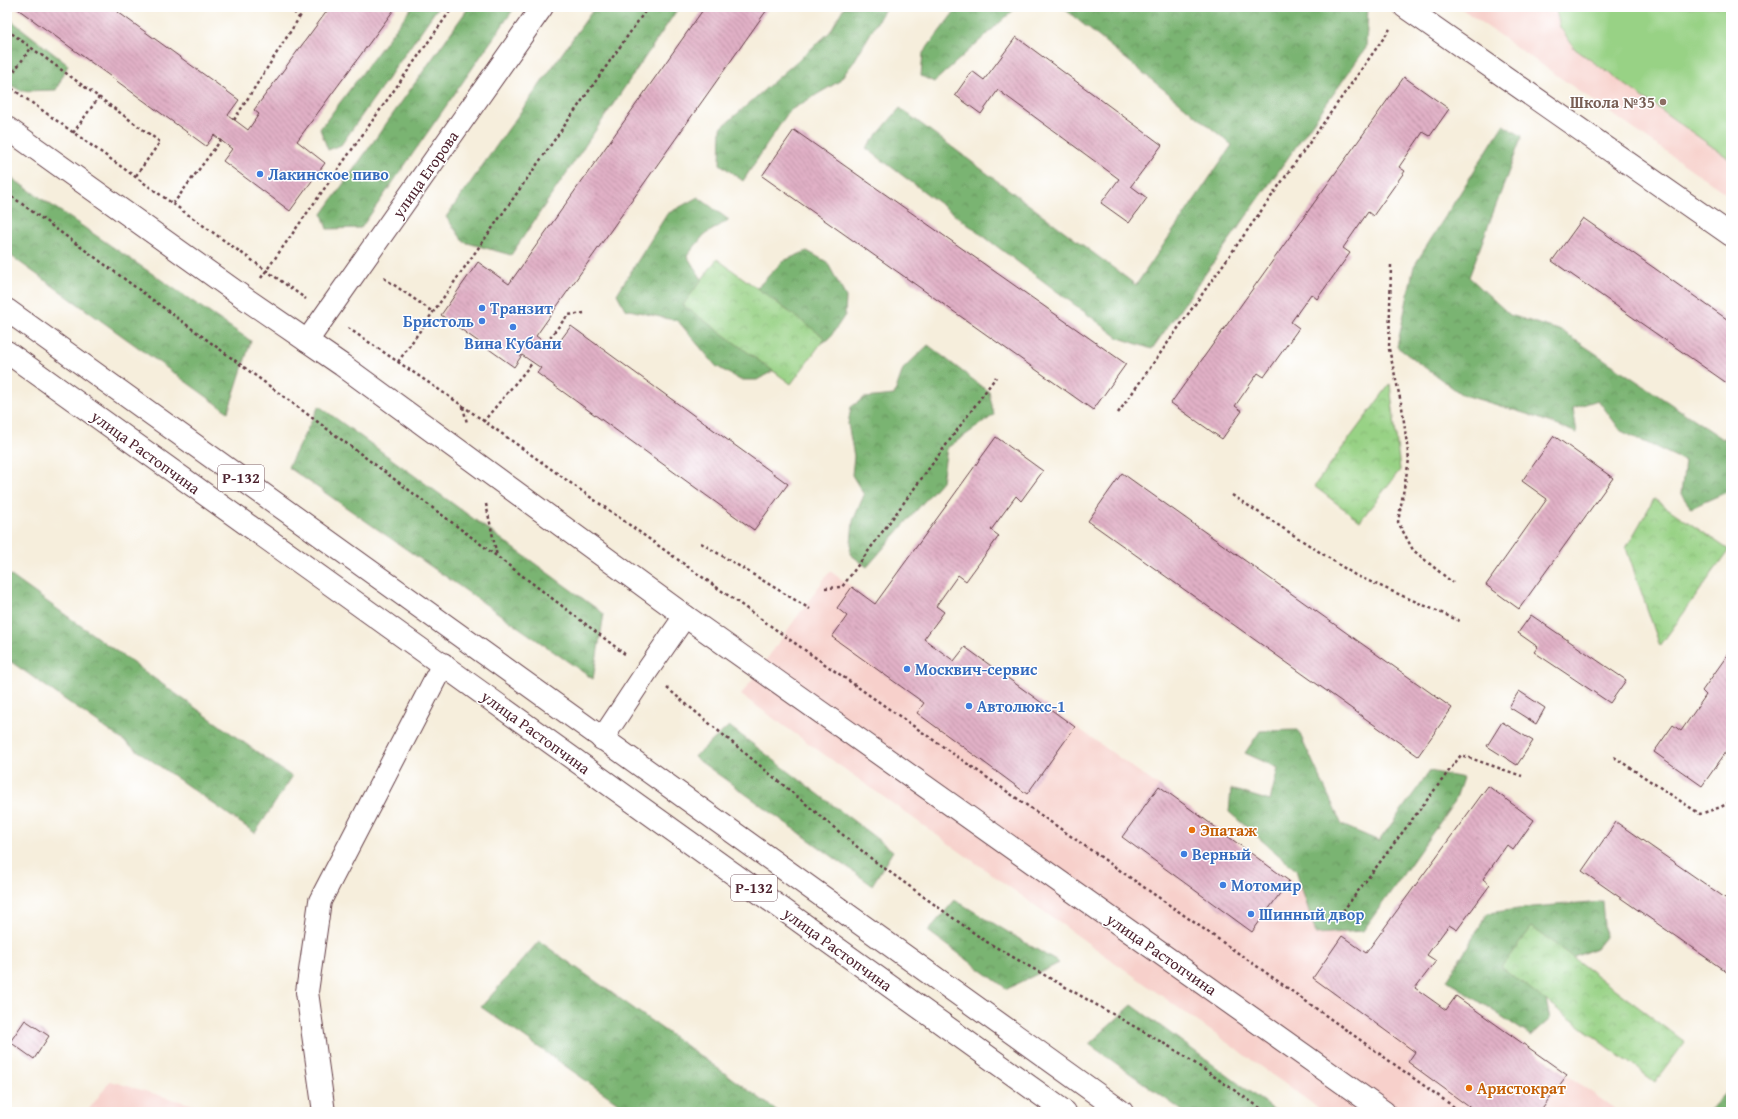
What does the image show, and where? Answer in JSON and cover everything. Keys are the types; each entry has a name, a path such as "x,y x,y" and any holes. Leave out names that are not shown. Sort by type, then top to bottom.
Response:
{"main road":[{"name":"улица Егорова","path":"307,341 542,7"},
{"path":"1405,7 1731,235"},
{"name":"улица Растопчина","path":"7,128 246,300 348,369 685,616 1384,1112"},
{"name":"улица Растопчина","path":"7,310 1122,1112"},
{"name":"улица Растопчина","path":"7,352 1065,1112"},
{"name":"улица Растопчина","path":"602,739 685,616"},
{"path":"324,1112 307,992 320,901 443,664"}],"path":[{"path":"290,7 299,18"},
{"path":"234,120 306,7"},
{"path":"246,300 453,7"},
{"path":"398,362 648,7"},
{"path":"1118,414 1405,7"},
{"path":"7,30 160,142 135,177"},
{"path":"7,81 31,48"},
{"path":"7,86 326,313 463,406 483,422 789,639 1258,967 1461,1112"},
{"path":"73,133 99,97"},
{"path":"174,204 220,140"},
{"path":"362,262 433,312"},
{"path":"1391,265 1389,349 1402,407 1409,460 1398,522 1413,550 1453,583"},
{"path":"546,342 568,315 585,313"},
{"path":"483,422 533,362"},
{"path":"825,588 842,587 996,377"},
{"path":"1232,495 1355,575 1462,622"},
{"path":"701,544 810,609"},
{"path":"1344,911 1462,756 1522,776"},
{"path":"1614,757 1700,814 1721,807 1731,801"}],"shaded area":[{"name":"Школа №35","path":"1459,7 1731,7 1731,197"},
{"path":"830,571 954,661 965,647 1351,924 1343,936 1446,1010 1456,996 1619,1112 1324,1112 741,695"},
{"path":"110,1081 207,1109 212,1112 87,1112"}],"green space":[{"path":"412,7 438,7 341,145 328,150 320,129"},
{"path":"469,7 515,7 361,228 327,229 322,214"},
{"path":"595,7 679,7 511,255 464,242 446,217"},
{"path":"844,7 886,7 853,63 838,82 789,111 743,181 720,164 721,128 830,32"},
{"path":"958,7 1017,7 934,82 921,76 923,53"},
{"path":"1062,7 1368,7 1366,48 1152,349 1119,338 866,148 900,108 1136,285 1232,145"},
{"name":"Школа №35","path":"1555,7 1731,7 1731,160 1575,49 1560,27"},
{"path":"7,17 68,65 56,90 21,91 7,83"},
{"path":"1503,125 1522,136 1469,277 1510,315 1562,331 1723,439 1731,434 1731,490 1691,508 1681,494 1685,461 1621,431 1598,400 1573,408 1577,433 1530,415 1461,394 1397,347 1414,266"},
{"path":"7,175 251,341 228,412 7,253"},
{"path":"698,197 729,220 704,235 687,256 710,292 752,293 783,261 807,251 827,262 846,297 845,315 829,339 757,380 740,380 716,366 678,321 625,309 617,294 667,214"},
{"path":"717,259 825,338 791,384 683,305"},
{"path":"928,345 989,392 994,415 947,448 942,481 867,567 850,554 853,521 864,495 852,475 854,456 848,424 851,407 864,398 894,395 903,369"},
{"path":"1390,384 1400,470 1360,521 1314,486"},
{"path":"319,406 604,614 593,679 288,467"},
{"path":"1654,499 1729,550 1660,646 1626,548"},
{"path":"7,573 292,777 255,833 7,659"},
{"path":"729,726 893,851 872,885 694,757"},
{"path":"1298,730 1342,825 1379,841 1430,771 1463,778 1455,801 1363,931 1316,934 1296,870 1229,812 1231,789 1270,801 1278,768 1245,753 1260,731"},
{"path":"955,900 1059,963 1007,989 928,931"},
{"path":"1602,901 1605,937 1596,948 1540,971 1550,1019 1531,1036 1447,980 1488,913 1533,907"},
{"path":"1532,927 1685,1042 1655,1082 1501,967"},
{"path":"539,941 779,1112 631,1112 481,1007"},
{"path":"1132,1005 1277,1112 1184,1112 1089,1044"},
{"path":"1731,1087 1731,1112 1707,1112"}],"building":[{"path":"15,7 111,7 239,100 228,115 248,130 259,114 254,110 330,7 396,7 297,141 325,163 290,211 223,161 232,149 214,135 206,146"},
{"path":"705,7 769,7 536,336 554,349 571,326 788,484 754,530 537,373 541,368 522,355 514,367 441,315 478,262 509,284"},
{"path":"1016,37 1162,145 1131,186 1147,198 1129,223 1101,203 1119,179 998,90 981,114 955,95 972,71 984,80"},
{"path":"1404,77 1449,109 1430,136 1423,132 1399,167 1405,171 1373,216 1368,212 1343,248 1350,253 1317,299 1311,294 1291,322 1299,328 1264,377 1258,373 1235,406 1242,411 1222,439 1171,403"},
{"path":"794,130 1126,364 1093,410 762,176"},
{"path":"1583,218 1731,322 1731,386 1552,261"},
{"path":"1554,436 1613,478 1519,609 1486,585 1547,499 1522,481"},
{"path":"996,437 1043,471 1021,501 1016,496 991,530 999,536 966,581 958,575 936,606 944,612 924,639 954,661 965,647 1075,727 1027,794 917,713 924,703 832,637 847,616 837,608 852,587 875,604"},
{"path":"1122,473 1452,708 1418,756 1088,521"},
{"path":"1531,615 1626,680 1610,703 1534,652 1538,647 1518,633"},
{"path":"1731,650 1731,745 1702,786 1654,752 1673,725 1681,731 1706,695 1702,691"},
{"path":"1519,691 1545,708 1536,724 1509,707"},
{"path":"1502,722 1533,741 1517,765 1487,746"},
{"path":"1159,786 1289,881 1252,932 1122,837"},
{"path":"1488,786 1534,820 1513,850 1507,845 1483,879 1490,885 1457,930 1449,925 1427,955 1436,961 1415,988 1446,1010 1456,996 1567,1075 1540,1112 1476,1112 1408,1062 1415,1052 1313,978 1342,936 1366,953"},
{"path":"1616,822 1731,902 1731,975 1582,871"},
{"path":"25,1020 49,1036 34,1059 10,1042"}],"place":[{"name":"Школа №35","path":"1663,102"},
{"name":"Лакинское пиво","path":"260,174"},
{"name":"Транзит","path":"482,308"},
{"name":"Бристоль","path":"482,321"},
{"name":"Вина Кубани","path":"513,327"},
{"name":"Москвич-сервис","path":"907,669"},
{"name":"Автолюкс-1","path":"969,706"},
{"name":"Эпатаж","path":"1192,830"},
{"name":"Верный","path":"1184,854"},
{"name":"Мотомир","path":"1223,885"},
{"name":"Шинный двор","path":"1251,914"},
{"name":"Аристократ","path":"1469,1088"}]}
